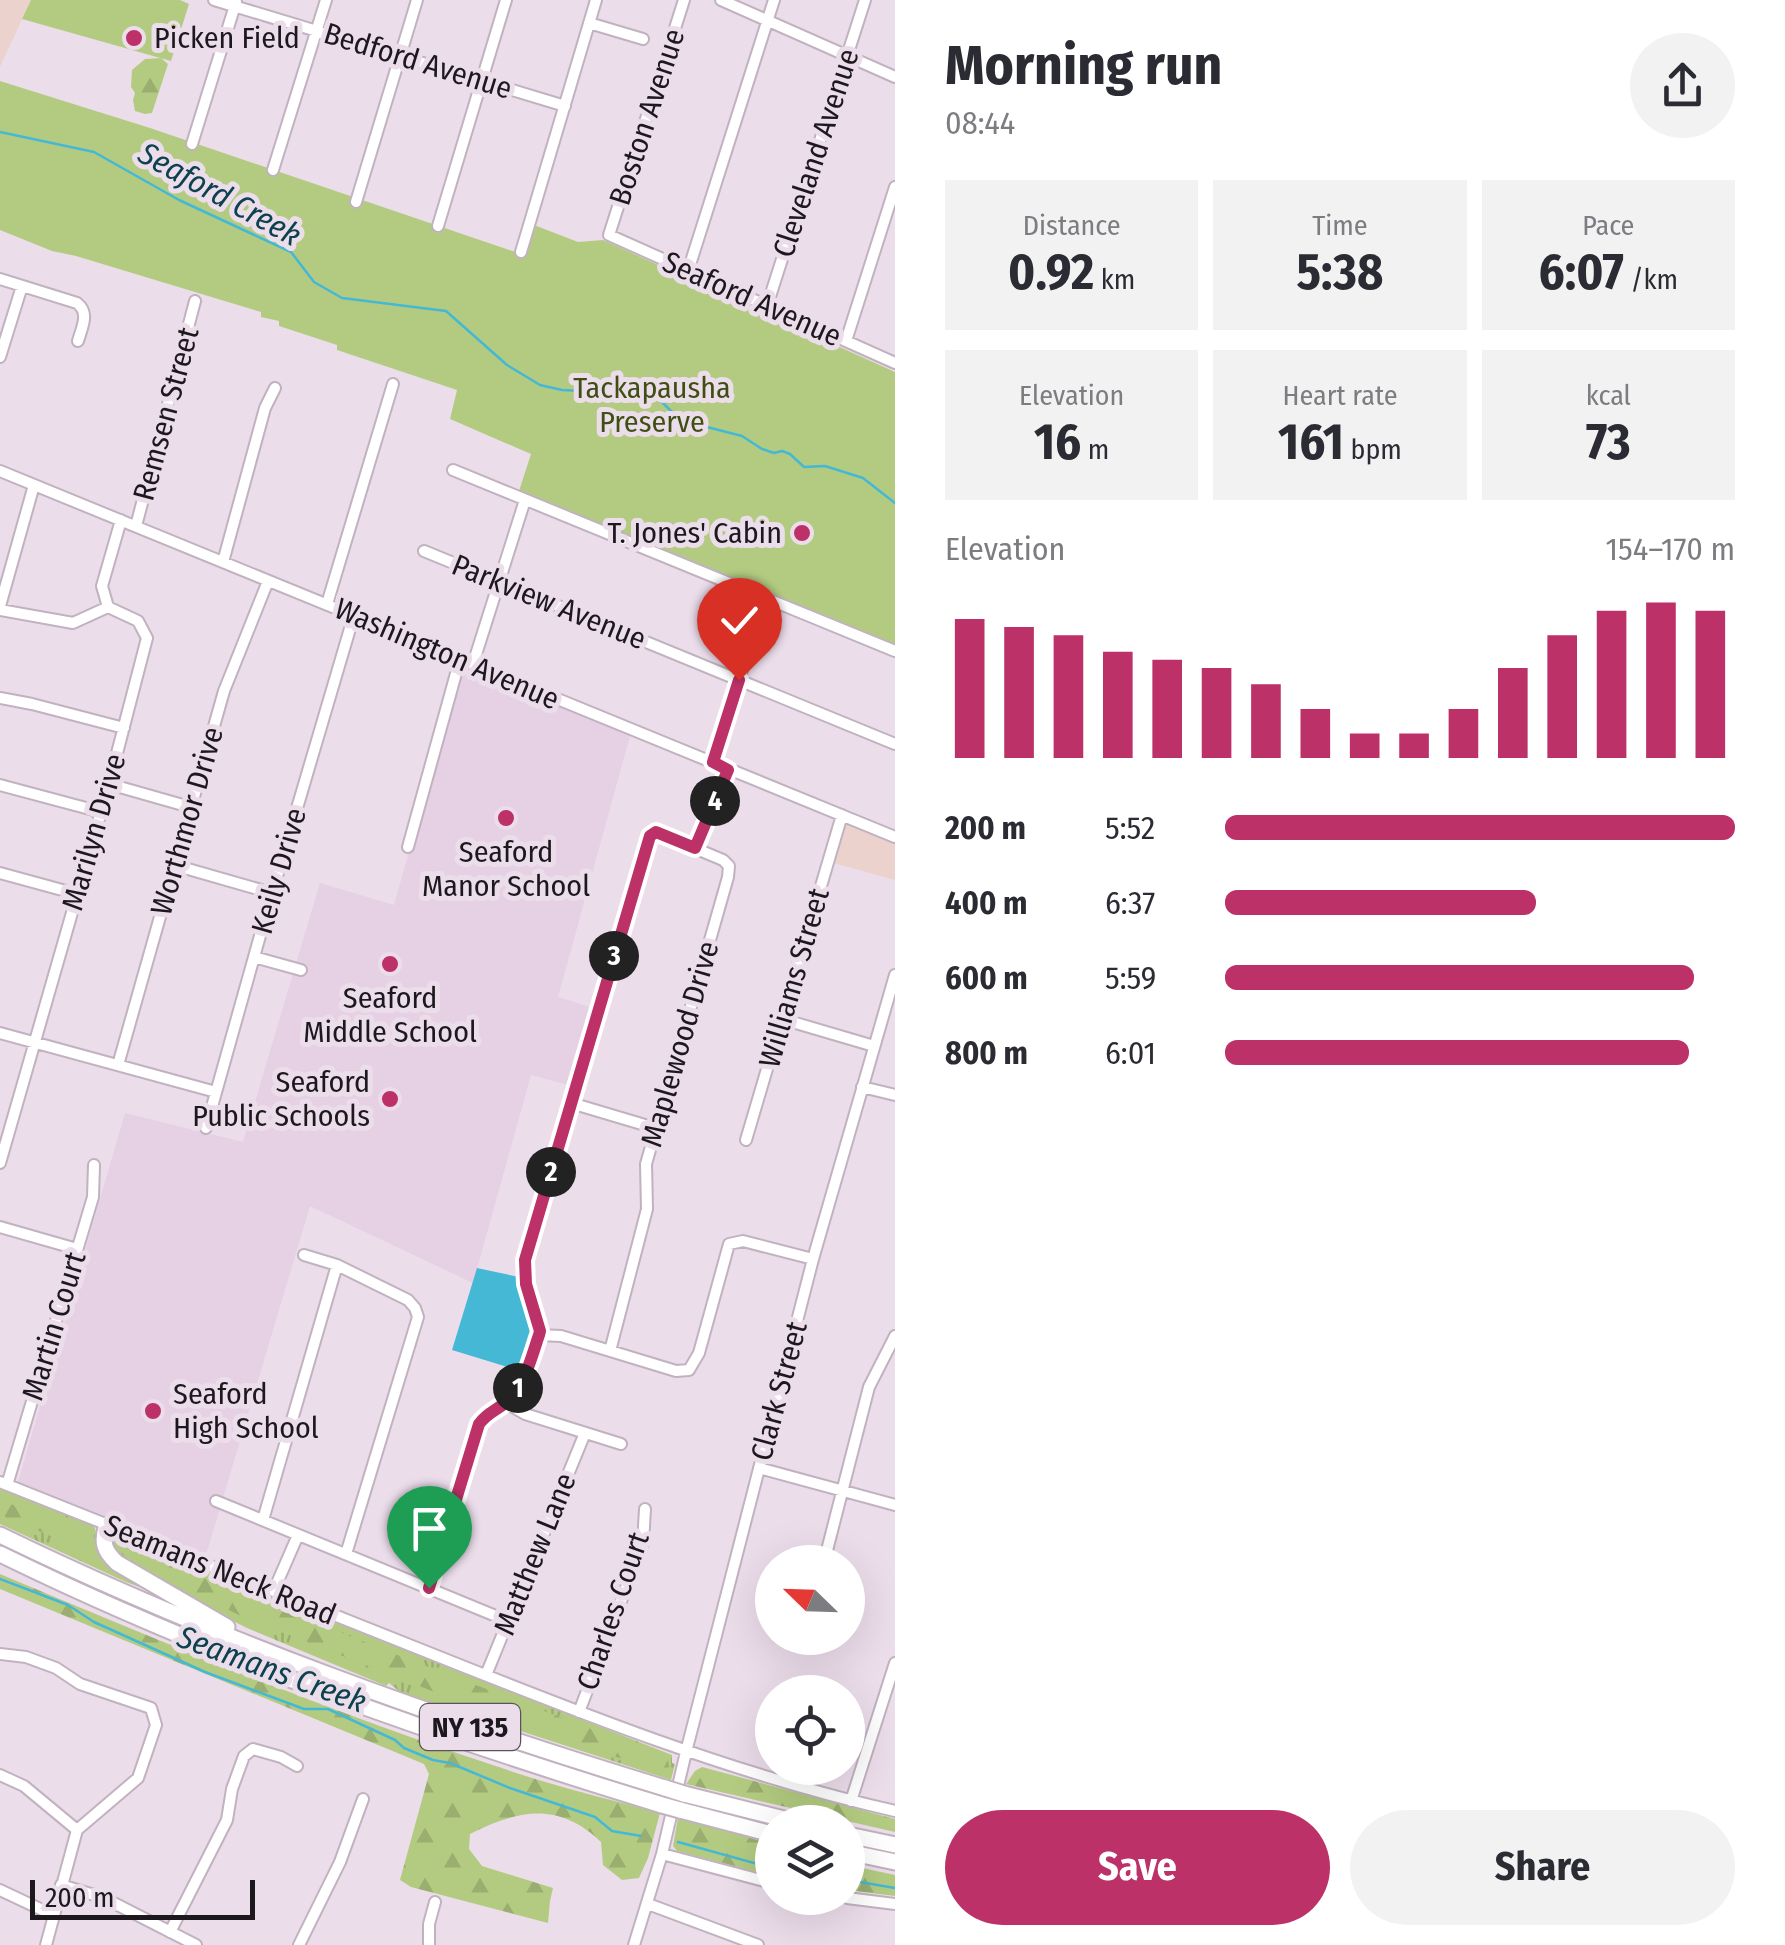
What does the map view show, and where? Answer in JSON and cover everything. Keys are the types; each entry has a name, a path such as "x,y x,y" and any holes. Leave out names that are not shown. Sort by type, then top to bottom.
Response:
{"highway":[{"path":"107,1525 103,1544 117,1563 279,1656"},
{"name":"NY 135","path":"0,1535 279,1656 755,1828"},
{"name":"NY 135","path":"0,1554 191,1640 497,1754 673,1801 755,1815"},
{"path":"865,1839 895,1845"},
{"path":"865,1856 895,1862"}],"street":[{"name":"Bedford Avenue","path":"214,0 236,3 564,106"},
{"path":"273,170 326,0"},
{"path":"356,202 416,0"},
{"path":"438,226 506,0"},
{"path":"521,252 596,0"},
{"name":"Boston Avenue","path":"609,235 684,0"},
{"path":"721,0 895,78"},
{"path":"688,271 774,0"},
{"name":"Cleveland Avenue","path":"767,306 865,0"},
{"path":"192,144 236,3"},
{"path":"589,23 643,39"},
{"path":"846,341 895,187"},
{"name":"Seaford Avenue","path":"609,235 895,363"},
{"path":"0,280 82,306 85,318 78,340"},
{"path":"0,358 22,286"},
{"name":"Remsen Street","path":"136,526 195,301"},
{"path":"327,604 393,384"},
{"path":"223,562 265,408 275,388"},
{"path":"452,470 895,651"},
{"name":"Washington Avenue","path":"0,471 895,837"},
{"path":"34,485 0,608 73,622 108,607 102,586 121,520"},
{"path":"473,664 525,500"},
{"name":"Parkview Avenue","path":"424,551 895,744"},
{"name":"Worthmor Drive","path":"118,1065 224,691 268,580"},
{"path":"713,762 765,598"},
{"name":"Marilyn Drive","path":"0,1163 5,1124 34,1043 147,638 138,621 108,607"},
{"name":"Keily Drive","path":"206,1128 354,615"},
{"path":"408,847 460,659"},
{"path":"0,698 124,728"},
{"path":"429,1588 479,1424 521,1386 539,1335 526,1284 525,1260 650,836 656,832 695,848 728,770"},
{"path":"109,784 190,807"},
{"path":"0,785 101,812"},
{"name":"Williams Street","path":"746,1140 842,815"},
{"name":"Maplewood Drive","path":"610,1351 646,1210 646,1164 728,877 729,866 695,848"},
{"path":"174,865 272,892"},
{"path":"0,873 77,894"},
{"path":"254,957 301,970"},
{"name":"Clark Street","path":"634,1945 662,1854 813,1259 895,975"},
{"path":"782,1019 874,1046"},
{"path":"0,1034 216,1092"},
{"path":"862,1087 895,1095"},
{"path":"571,1104 655,1128"},
{"name":"Martin Court","path":"3,1483 92,1197 94,1165"},
{"path":"0,1227 77,1249"},
{"path":"539,1335 561,1336 676,1371 688,1370 699,1352 729,1244 743,1241 813,1259"},
{"path":"304,1256 337,1265 408,1300 418,1317 346,1554"},
{"path":"264,1520 337,1265"},
{"path":"828,1545 869,1387 895,1336"},
{"path":"506,1403 525,1414 621,1444"},
{"name":"Matthew Lane","path":"486,1675 585,1434"},
{"path":"759,1468 895,1505"},
{"name":"Seamans Neck Road","path":"3,1483 686,1752 895,1811"},
{"path":"216,1501 508,1621"},
{"name":"Charles Court","path":"579,1712 643,1544 645,1508"},
{"path":"274,1590 298,1534"},
{"path":"0,1654 41,1662 80,1684 151,1708 156,1725 138,1778 77,1830 46,1945"},
{"path":"851,1801 895,1663"},
{"path":"170,1932 227,1820 232,1788 244,1756 253,1749 297,1766"},
{"path":"0,1775 24,1786 77,1830"},
{"path":"299,1945 340,1862 363,1799"},
{"path":"662,1854 755,1879"},
{"path":"61,1885 104,1898 196,1945"},
{"path":"0,1890 53,1914"},
{"path":"865,1900 895,1904"},
{"path":"429,1945 435,1902"},
{"path":"648,1904 729,1940 758,1945"}],"shaded area":[{"path":"0,0 31,0 0,67"},
{"name":"Seaford Public Schools","path":"462,663 630,736 558,997 590,1007 568,1085 531,1075 473,1283 310,1206 206,1555 18,1482 125,1113 243,1142 320,883 394,905"},
{"path":"843,817 895,839 895,880 830,862"}],"green space":[{"name":"Picken Field","path":"31,0 180,0 189,4 171,61 22,19"},
{"path":"161,58 168,64 152,113 135,111 132,70 145,59"},
{"name":"Tackapausha Preserve","path":"0,81 524,255 534,225 578,242 603,240 895,372 895,649 519,491 531,454 450,419 457,390 337,350 337,345 261,317 261,312 52,251 0,230"},
{"path":"0,1489 92,1525 98,1547 153,1592 0,1524"},
{"path":"0,1500 82,1532 78,1548 0,1514"},
{"path":"112,1534 672,1755 675,1764 671,1780 400,1692 389,1683 386,1686 247,1628 113,1556 105,1537"},
{"path":"123,1546 668,1758 669,1769 631,1762 460,1702 243,1617 140,1566 120,1553"},
{"path":"0,1574 404,1735 542,1781 660,1813 639,1878 622,1880 603,1865 601,1842 585,1829 570,1820 538,1814 505,1819 470,1834 469,1849 482,1866 553,1888 548,1923 411,1887 400,1880 429,1774 424,1764 0,1589"},
{"path":"702,1767 755,1781 755,1785 769,1785 843,1805 777,1805 686,1784"},
{"path":"865,1811 895,1819 895,1832 865,1825"},
{"path":"678,1818 755,1839 755,1872 677,1851 673,1846"},
{"path":"865,1869 895,1875 895,1896 865,1892"}],"water":[{"path":"477,1268 519,1277 533,1335 521,1371 452,1350"}],"waterway":[{"name":"Seaford Creek","path":"0,132 94,152 179,200 291,252 314,282 342,298 446,311 507,365 540,385 562,390 645,394 662,402 680,420 742,436 774,453 790,454 804,467 825,466 863,478 895,503"},
{"name":"Seamans Creek","path":"0,1579 68,1605 94,1622 205,1672 304,1709 328,1709 433,1760 595,1817 612,1831 641,1836"},
{"name":"Seamans Creek","path":"678,1842 755,1863"},
{"name":"Seamans Creek","path":"865,1883 895,1888"}],"place":[{"name":"Picken Field","path":"134,38"},
{"name":"T. Jones' Cabin","path":"802,533"},
{"name":"Seaford Manor School","path":"506,818"},
{"name":"Seaford Middle School","path":"390,964"},
{"name":"Seaford Public Schools","path":"390,1099"},
{"name":"Seaford High School","path":"153,1411"}],"route":[{"path":"429,1588 479,1424 521,1386 539,1335 526,1284 525,1260 650,836 656,832 695,848 728,770 713,762 739,680"}]}
